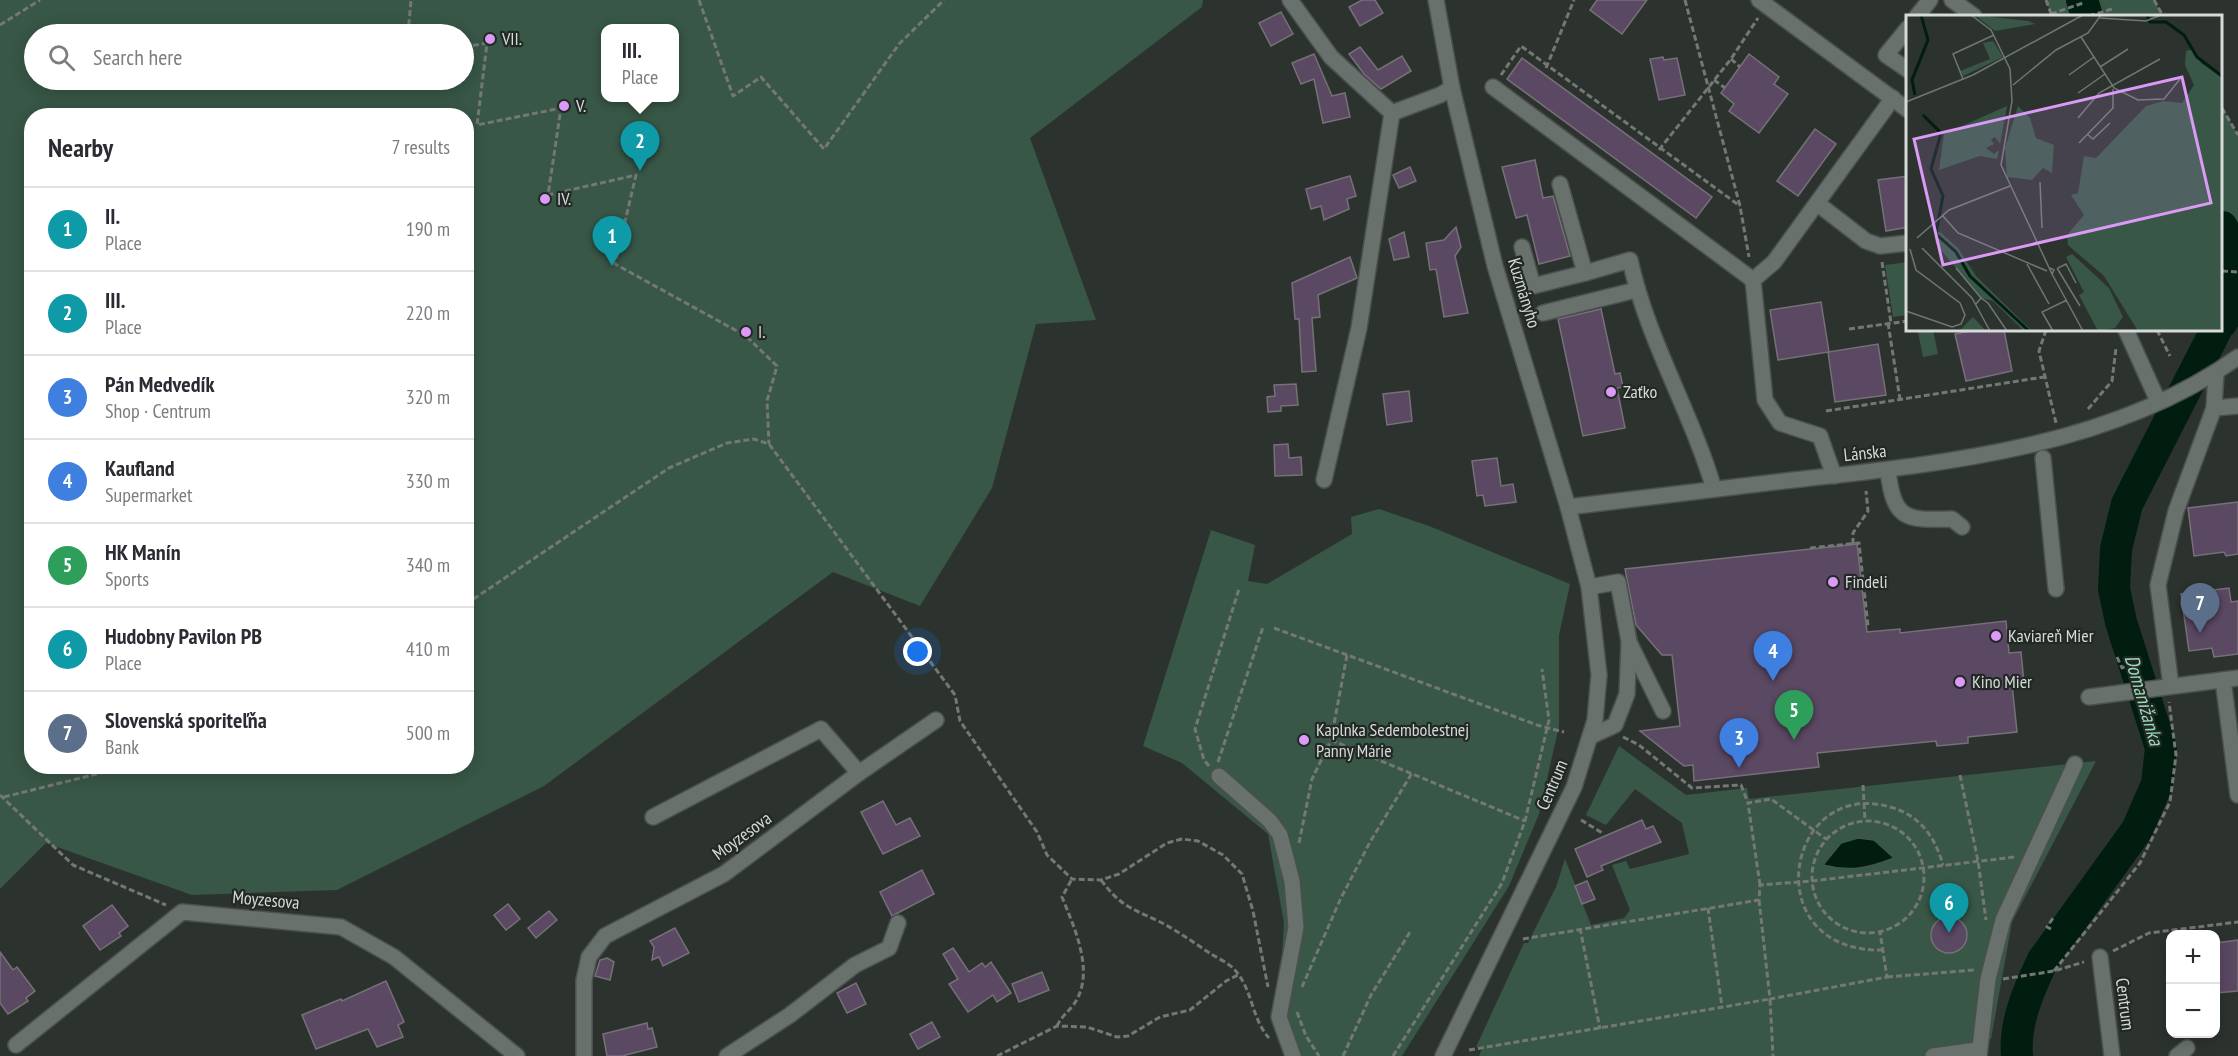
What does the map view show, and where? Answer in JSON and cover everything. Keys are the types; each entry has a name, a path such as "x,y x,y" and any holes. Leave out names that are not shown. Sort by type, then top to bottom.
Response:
{"street":[{"path":"1290,0 1331,57 1392,112"},
{"name":"Kuzmányho","path":"1436,0 1452,88 1495,266 1568,507"},
{"path":"1918,15 1930,0"},
{"path":"1952,0 1973,15"},
{"path":"1764,4 1906,108"},
{"path":"1906,30 1886,55 1906,69"},
{"path":"1493,87 1754,280 1765,400 1780,423 1820,436 1834,476"},
{"path":"1392,112 1440,95 1452,88"},
{"path":"1754,280 1774,262 1893,98"},
{"path":"1324,480 1359,328 1392,112"},
{"path":"1560,184 1585,273"},
{"path":"1818,204 1866,241 1880,246 1906,243"},
{"path":"1522,247 1533,286 1630,260 1636,290 1704,453 1714,489"},
{"path":"1543,313 1636,290"},
{"path":"2127,332 2164,398"},
{"name":"Lánska","path":"1568,507 1887,471 1995,454 2123,416 2210,376 2238,357"},
{"path":"2169,687 2157,585 2176,511 2214,408 2210,376"},
{"path":"2214,408 2238,406"},
{"path":"2043,458 2056,589"},
{"path":"1887,471 1891,495 1901,513 1919,520 1952,519 1962,527"},
{"name":"Centrum","path":"1443,1056 1574,787 1591,736 1599,675 1590,587 1568,507"},
{"path":"1590,587 1617,582 1629,641 1627,694 1619,715 1614,725 1591,736"},
{"path":"1629,641 1663,711"},
{"path":"2089,697 2230,679 2238,795"},
{"name":"Moyzesova","path":"584,1056 584,980 589,957 605,936 724,874 859,773 936,720"},
{"path":"653,817 820,729 859,773"},
{"path":"1933,1056 1978,1053 1988,979 2003,921 2075,764"},
{"path":"1219,776 1270,821 1280,835 1292,881 1296,927 1292,990 1279,1017 1290,1049"},
{"path":"16,1045 182,912"},
{"name":"Moyzesova","path":"182,912 341,927 394,957 517,1056"},
{"path":"727,1056 790,1016 855,965 889,948 898,923"},
{"name":"Centrum","path":"2100,957 2112,1056"}],"path":[{"path":"0,25 40,0"},
{"path":"409,24 411,0"},
{"path":"699,0 733,96 761,76 824,149 899,44 944,0"},
{"path":"1547,66 1574,0"},
{"path":"1685,0 1740,206 1754,280"},
{"path":"2046,0 2052,15 2083,3"},
{"path":"2154,0 2162,15"},
{"path":"1660,149 1731,58 1759,17 1764,4"},
{"path":"2092,15 2115,8"},
{"path":"474,45 487,43 477,125 561,108 548,195 636,175 615,264 746,336 777,366 767,401 769,444 955,695 960,721 1037,832 1047,855 1072,879 1101,880 1140,863 1167,843 1182,839 1198,841 1223,855 1242,874 1253,911 1268,988 1279,1017"},
{"path":"1493,87 1521,46 1740,206"},
{"path":"1731,58 1740,67"},
{"path":"1714,80 1725,88"},
{"path":"2223,110 2238,135"},
{"path":"1880,246 1900,399"},
{"path":"2223,271 2238,272"},
{"path":"1849,329 1906,321"},
{"path":"2045,332 2039,351 2056,423"},
{"path":"2158,332 2170,356"},
{"path":"2088,409 2112,381 2116,344"},
{"path":"1826,411 2044,377"},
{"path":"474,599 669,468 727,442 754,439 769,444"},
{"path":"1852,544 1853,532 1868,511 1866,490"},
{"path":"1810,548 1859,543 1868,626"},
{"path":"1219,776 1204,760 1195,729 1239,589"},
{"path":"1219,776 1218,757 1263,627"},
{"path":"1274,628 1547,728 1564,732"},
{"path":"1299,847 1312,779 1331,740 1347,655"},
{"path":"2117,657 2122,668 2126,666"},
{"path":"1393,1056 1502,883 1525,821 1549,720 1542,669"},
{"path":"2054,971 2140,863 2170,802 2176,755 2169,687"},
{"path":"1618,735 1639,745 1692,788 1741,785 1748,803 1760,885 1759,900 1770,999 1773,1056"},
{"path":"1331,740 1525,821"},
{"path":"1319,1056 1306,1036 1292,990 1350,881 1412,773"},
{"path":"2,796 95,774"},
{"path":"1960,775 1978,861 1988,939 1998,938"},
{"path":"1863,785 1865,820"},
{"path":"2,796 73,865 182,912"},
{"path":"1748,803 1771,799 1826,839"},
{"path":"1883,950 1852,948 1825,935 1811,920 1801,902 1797,882 1798,864 1804,846 1814,830 1828,817 1845,808 1864,804 1891,807 1916,819 1929,832 1938,848 1943,865"},
{"path":"1581,820 1604,834"},
{"path":"1865,820 1881,822 1897,828 1910,838 1919,852 1924,867 1924,884 1919,901 1910,915 1896,926 1880,932 1848,929 1834,922 1823,911 1815,897 1812,881 1815,859 1826,839 1844,826 1865,820"},
{"path":"1760,885 2035,855"},
{"path":"1057,1026 1061,1017 1074,1004 1083,966 1078,941 1062,897 1072,879"},
{"path":"1101,880 1114,897 1135,912 1155,919 1184,935 1233,969 1250,994 1254,1013 1263,1031 1270,1040 1290,1049"},
{"path":"1523,939 1759,900"},
{"path":"1708,908 1722,1007"},
{"path":"2051,929 2047,927 2053,918"},
{"path":"2013,978 2054,971 2100,957 2149,933 2238,922"},
{"path":"2080,931 2084,933 2090,925"},
{"path":"1580,928 1600,1029"},
{"path":"1343,1056 1371,995 1410,932"},
{"path":"1880,932 1887,977"},
{"path":"1469,1050 1600,1029 1887,977 1975,970 1979,959"},
{"path":"997,1056 1057,1026 1088,1027 1117,1037 1128,1036 1160,1017 1190,1010 1226,981 1238,975"}],"shaded area":[{"path":"0,0 1203,0 1202,7 1030,138 1096,320 1036,324 992,488 920,606 833,572 544,786 337,890 192,895 46,843 0,889"},
{"path":"2046,0 2154,0 2162,15 2052,15"},
{"path":"2223,110 2238,135 2238,272 2223,271"},
{"path":"1906,262 1906,315 1893,317 1885,265"},
{"path":"1918,332 1933,332 1938,354 1923,357"},
{"path":"1379,509 1429,526 1570,584 1559,635 1559,726 1539,814 1509,886 1402,1056 1302,1056 1295,1045 1279,1003 1284,923 1268,834 1182,763 1143,746 1211,530 1255,545 1248,581 1267,584 1352,534 1351,517"},
{"path":"1619,746 1686,795 1747,788 1749,799 2096,761 2012,922 1991,1039 1932,1056 1479,1056 1483,1046 1476,1047 1524,943 1528,943 1556,887 1565,859 1591,925 1624,918 1630,910 1612,865 1626,861 1630,869 1689,854 1682,823 1635,789 1606,825 1586,815"},
{"path":"1858,838 1874,840 1894,858 1859,868 1823,865 1841,843"}],"building":[{"path":"1362,0 1375,0 1383,13 1360,26 1349,7"},
{"path":"1597,0 1647,0 1622,34 1590,10"},
{"path":"1281,12 1293,34 1271,46 1259,23"},
{"path":"1360,47 1378,70 1402,56 1411,71 1381,89 1364,74 1349,54"},
{"path":"1314,54 1332,96 1345,93 1350,117 1323,123 1314,79 1301,84 1292,63"},
{"path":"1749,54 1779,77 1774,84 1788,94 1759,133 1729,111 1734,104 1721,93"},
{"path":"1663,57 1664,60 1677,58 1685,95 1659,100 1650,59"},
{"path":"1522,58 1712,197 1696,218 1507,79"},
{"path":"1815,129 1836,144 1798,196 1777,181"},
{"path":"1535,160 1543,198 1553,196 1570,256 1539,264 1527,215 1516,218 1502,167"},
{"path":"1410,167 1416,181 1399,188 1393,175"},
{"path":"1350,176 1356,196 1347,199 1349,209 1324,220 1321,206 1311,209 1306,189"},
{"path":"1906,176 1906,227 1886,231 1878,180"},
{"path":"1456,227 1461,247 1455,256 1468,313 1444,317 1436,269 1430,270 1426,243 1444,240"},
{"path":"1404,232 1409,257 1394,260 1389,239"},
{"path":"1350,257 1357,278 1318,295 1320,317 1312,318 1316,371 1302,372 1299,319 1295,319 1292,283"},
{"path":"1821,302 1829,352 1878,344 1886,395 1835,402 1828,352 1778,360 1770,310"},
{"path":"1601,309 1615,374 1620,373 1623,387 1617,388 1625,428 1583,436 1558,319"},
{"path":"2004,332 2012,371 1966,381 1955,334"},
{"path":"1296,384 1298,405 1281,406 1281,411 1268,412 1267,397 1275,396 1274,385"},
{"path":"1409,391 1412,421 1387,425 1383,394"},
{"path":"1288,444 1289,458 1301,457 1302,475 1275,476 1274,445"},
{"path":"1497,458 1501,486 1513,484 1516,502 1485,506 1483,495 1477,496 1472,461"},
{"path":"2238,502 2238,554 2226,556 2224,552 2194,556 2188,508"},
{"path":"1857,544 1867,632 1900,629 1900,633 2006,621 2009,653 2021,652 2024,683 2012,684 2017,732 1968,737 1968,743 1937,746 1936,741 1817,753 1819,767 1694,781 1693,765 1684,766 1640,731 1680,726 1672,655 1662,655 1636,625 1625,569"},
{"path":"2229,588 2231,602 2238,601 2238,654 2214,657 2212,648 2189,651 2181,594"},
{"path":"883,801 896,825 910,818 920,836 883,854 861,812"},
{"path":"1642,820 1646,829 1653,826 1661,842 1601,866 1603,870 1587,877 1575,849"},
{"path":"922,870 934,894 892,916 880,892"},
{"path":"1587,881 1595,899 1582,904 1575,886"},
{"path":"508,904 520,919 506,930 494,915"},
{"path":"112,905 128,926 119,933 121,936 100,950 83,926"},
{"path":"549,911 557,920 536,938 528,928"},
{"path":"1949,917 1962,922 1967,935 1962,948 1949,953 1936,948 1931,935 1936,922"},
{"path":"675,928 689,953 663,966 659,957 652,960 654,947 650,941"},
{"path":"2238,940 2238,991 2220,993 2220,942"},
{"path":"953,948 969,972 982,963 985,967 991,962 1011,993 997,1002 993,995 968,1012 949,984 958,979 943,954"},
{"path":"0,952 13,970 17,967 35,991 26,998 28,1001 8,1014 0,1003"},
{"path":"607,958 614,962 610,980 595,976 600,960"},
{"path":"1042,972 1049,990 1019,1002 1012,984"},
{"path":"386,981 404,1022 398,1025 403,1037 377,1047 368,1029 316,1049 302,1015 341,999 342,1001"},
{"path":"856,983 866,1004 847,1013 837,993"},
{"path":"932,1022 940,1037 918,1049 910,1034"},
{"path":"647,1023 648,1029 652,1028 657,1047 622,1056 607,1056 603,1034"}],"waterway":[{"name":"Domanižanka","path":"2082,0 2087,15"},
{"name":"Domanižanka","path":"2223,229 2231,250 2234,275 2231,299 2223,320"},
{"name":"Domanižanka","path":"2017,1056 2020,1019 2043,960 2137,830 2157,784 2161,748 2121,622 2114,589 2116,549 2127,504 2215,332"}],"place":[{"name":"VII.","path":"490,39"},
{"name":"V.","path":"564,106"},
{"name":"III.","path":"640,171"},
{"name":"IV.","path":"545,199"},
{"name":"II.","path":"612,266"},
{"name":"I.","path":"746,332"},
{"name":"Zaťko","path":"1611,392"},
{"name":"Findeli","path":"1833,582"},
{"name":"Slovenská sporiteľňa","path":"2200,633"},
{"name":"Kaviareň Mier","path":"1996,636"},
{"name":"Kaufland","path":"1773,681"},
{"name":"Kino Mier","path":"1960,682"},
{"name":"Kaplnka Sedembolestnej Panny Márie","path":"1304,740"},
{"name":"HK Manín","path":"1794,740"},
{"name":"Pán Medvedík","path":"1739,768"},
{"name":"Hudobny Pavilon PB","path":"1949,933"}]}
